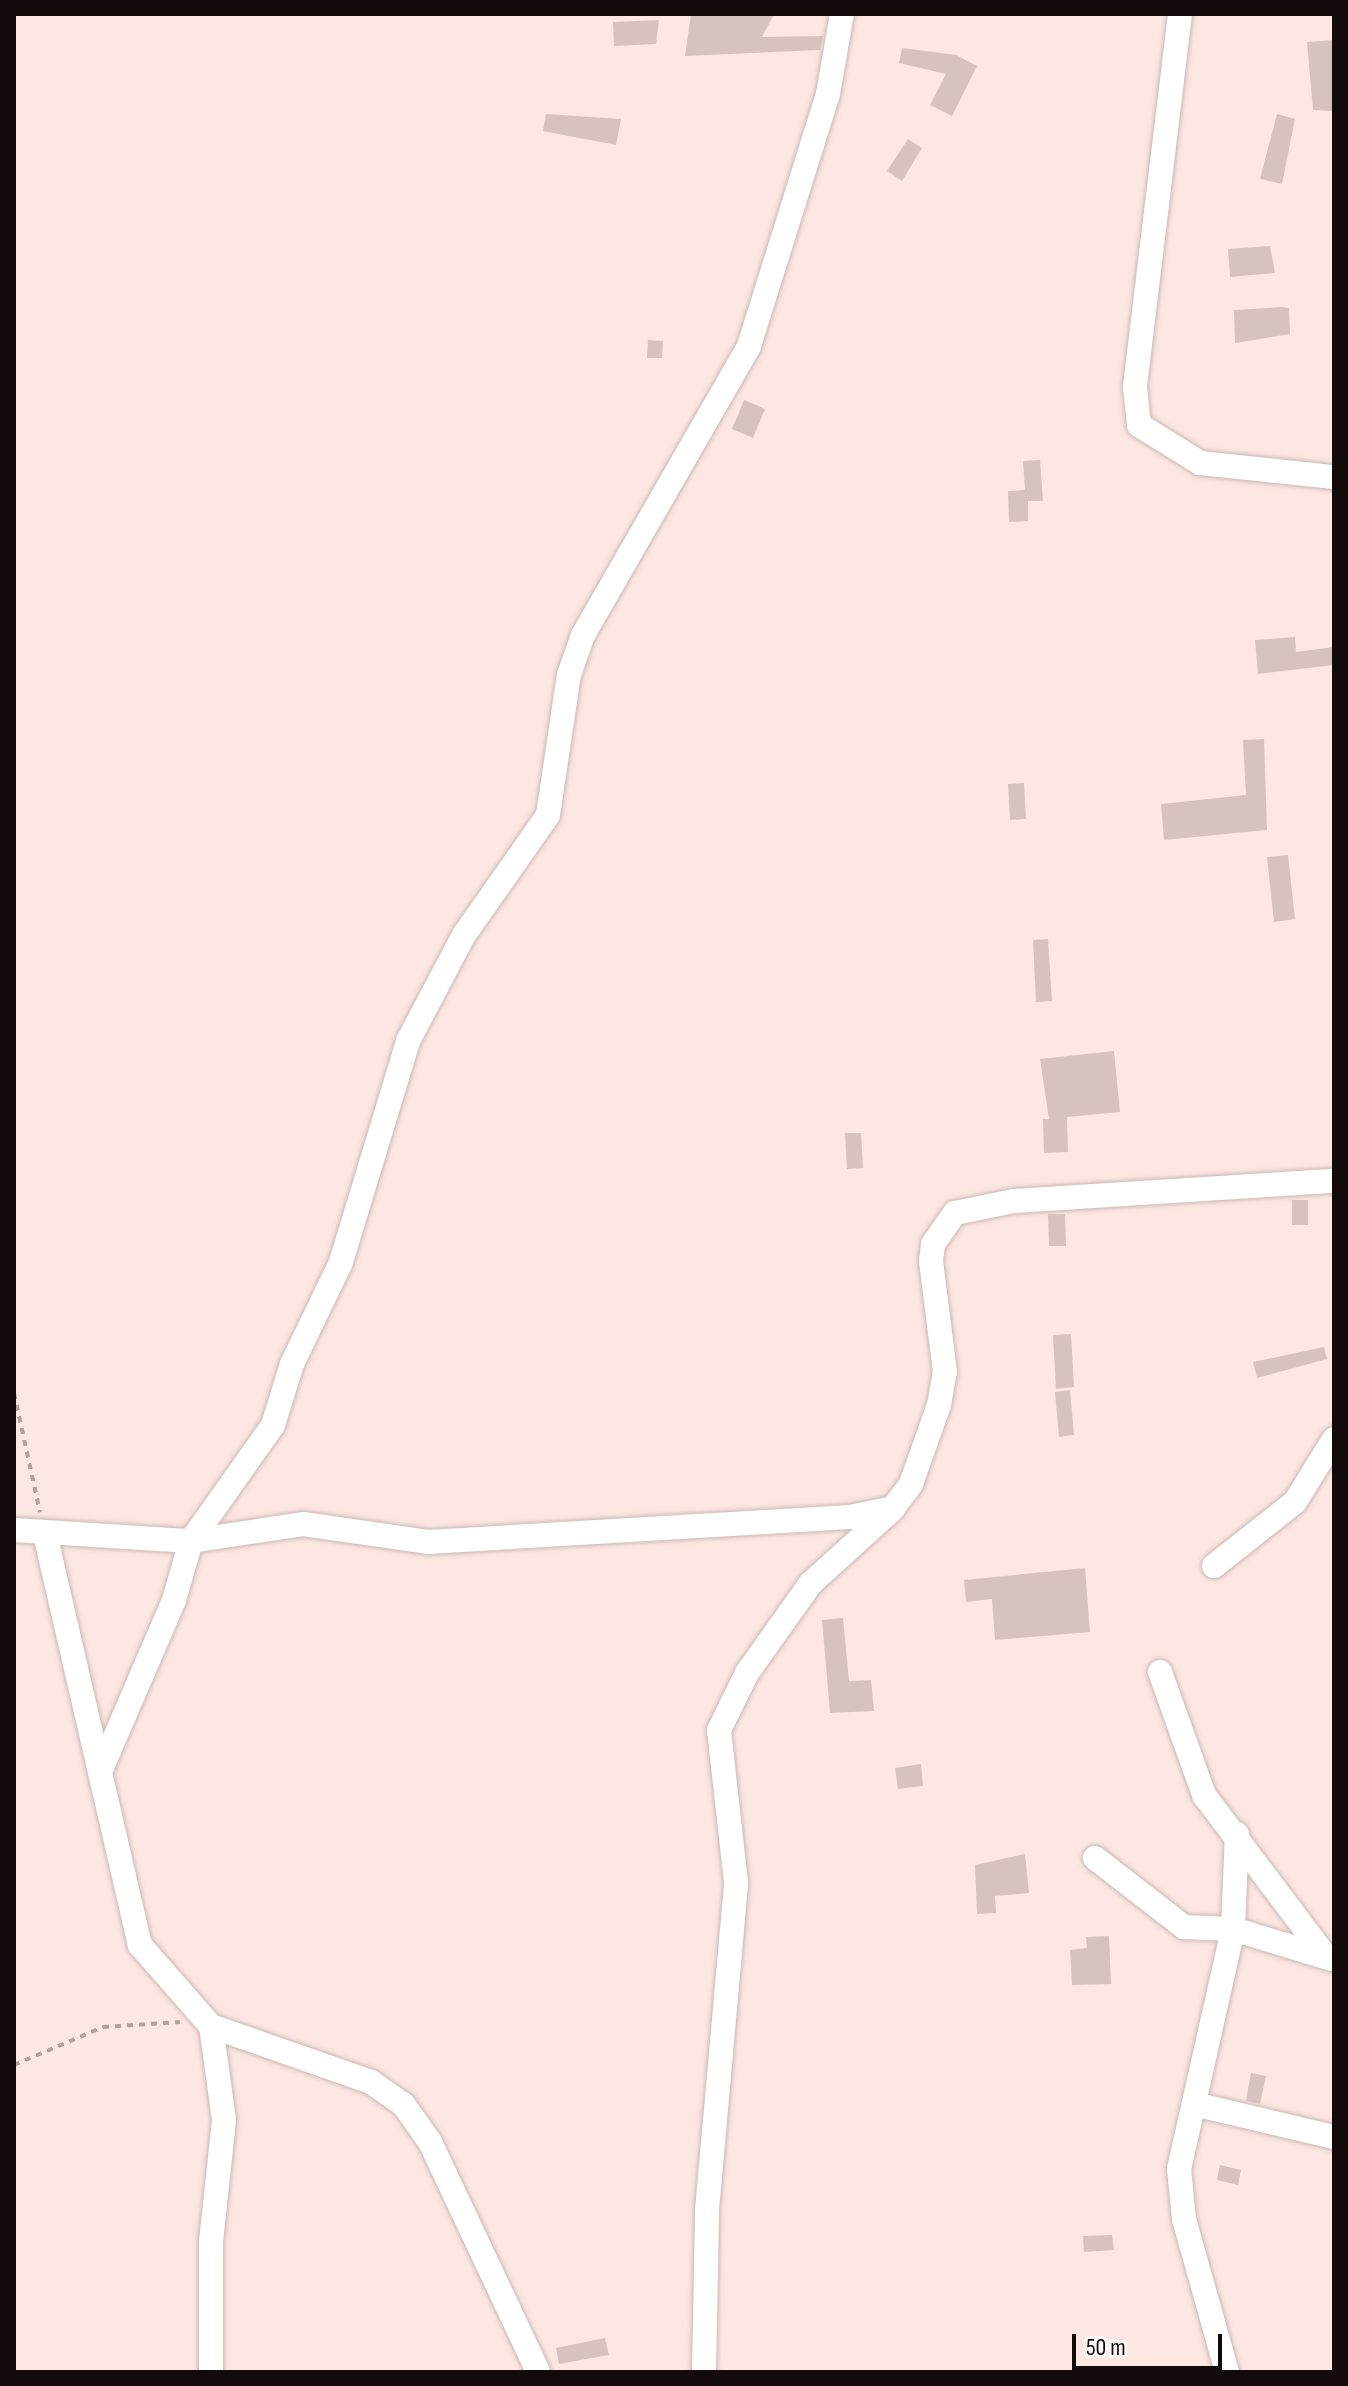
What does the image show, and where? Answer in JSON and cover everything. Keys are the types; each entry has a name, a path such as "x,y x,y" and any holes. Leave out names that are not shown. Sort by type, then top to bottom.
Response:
{"street":[{"path":"103,1765 174,1600 191,1541 273,1425 292,1364 341,1262 391,1082 435,987 548,815 569,675 583,635 749,346 828,94 842,14"},
{"path":"1180,14 1135,387 1139,425 1200,463 1334,477"},
{"path":"704,2372 707,2210 736,1882 719,1730 747,1673 811,1583 893,1508 911,1484 939,1405 945,1372 931,1261 933,1244 955,1213 1014,1201 1334,1181"},
{"path":"1214,1566 1295,1502 1334,1439"},
{"path":"14,1530 191,1541 303,1524 428,1542 850,1517 893,1508"},
{"path":"45,1534 103,1765 122,1893 140,1945 211,2026 371,2082 403,2104 430,2142 538,2372"},
{"path":"1160,1672 1204,1795 1237,1834 1260,1878 1330,1958"},
{"path":"1227,2372 1184,2219 1179,2169 1233,1929 1237,1834"},
{"path":"1095,1858 1184,1927 1233,1929 1330,1958"},
{"path":"211,2026 224,2120 211,2242 211,2372"},
{"path":"1194,2104 1334,2137"}],"path":[{"path":"14,1393 45,1534"},
{"path":"14,2065 103,2027 163,2020 211,2026"}],"building":[{"path":"691,14 774,14 762,37 823,36 820,50 685,56"},
{"path":"659,20 656,44 614,46 613,22"},
{"path":"1334,40 1334,111 1313,110 1307,42"},
{"path":"902,48 956,55 977,66 952,116 930,105 946,74 899,63"},
{"path":"546,114 621,119 616,145 543,131"},
{"path":"1277,114 1295,119 1282,184 1260,179"},
{"path":"908,139 922,148 902,181 887,171"},
{"path":"1270,246 1275,273 1230,277 1228,249"},
{"path":"1289,308 1290,334 1235,343 1234,310"},
{"path":"648,340 663,341 662,358 647,358"},
{"path":"744,400 765,409 753,438 732,429"},
{"path":"1040,460 1043,501 1028,501 1028,521 1009,522 1008,491 1025,490 1023,461"},
{"path":"1295,637 1296,652 1334,647 1334,665 1258,674 1255,640"},
{"path":"1264,739 1267,830 1164,840 1161,804 1246,795 1243,740"},
{"path":"1024,783 1026,819 1010,820 1008,784"},
{"path":"1288,855 1295,919 1274,922 1267,857"},
{"path":"1048,939 1052,1001 1036,1002 1033,940"},
{"path":"1114,1051 1120,1112 1067,1117 1068,1152 1044,1153 1043,1119 1049,1119 1040,1059"},
{"path":"845,1133 861,1133 863,1168 847,1169"},
{"path":"1292,1200 1308,1200 1308,1225 1292,1225"},
{"path":"1048,1214 1065,1214 1066,1246 1049,1246"},
{"path":"1071,1334 1074,1387 1056,1389 1053,1335"},
{"path":"1324,1347 1327,1359 1257,1378 1253,1362"},
{"path":"1070,1390 1074,1435 1059,1437 1055,1392"},
{"path":"1085,1568 1090,1632 995,1640 992,1599 966,1602 964,1580"},
{"path":"843,1618 849,1681 871,1680 874,1711 830,1713 822,1620"},
{"path":"921,1764 923,1786 898,1789 895,1768"},
{"path":"1025,1854 1029,1893 995,1896 996,1913 977,1914 975,1865"},
{"path":"1109,1936 1111,1984 1072,1985 1070,1950 1087,1948 1086,1937"},
{"path":"1251,2073 1266,2076 1260,2104 1246,2101"},
{"path":"1220,2165 1241,2170 1238,2185 1217,2180"},
{"path":"1112,2235 1114,2250 1084,2252 1083,2236"},
{"path":"605,2338 609,2355 559,2364 556,2348"}]}
